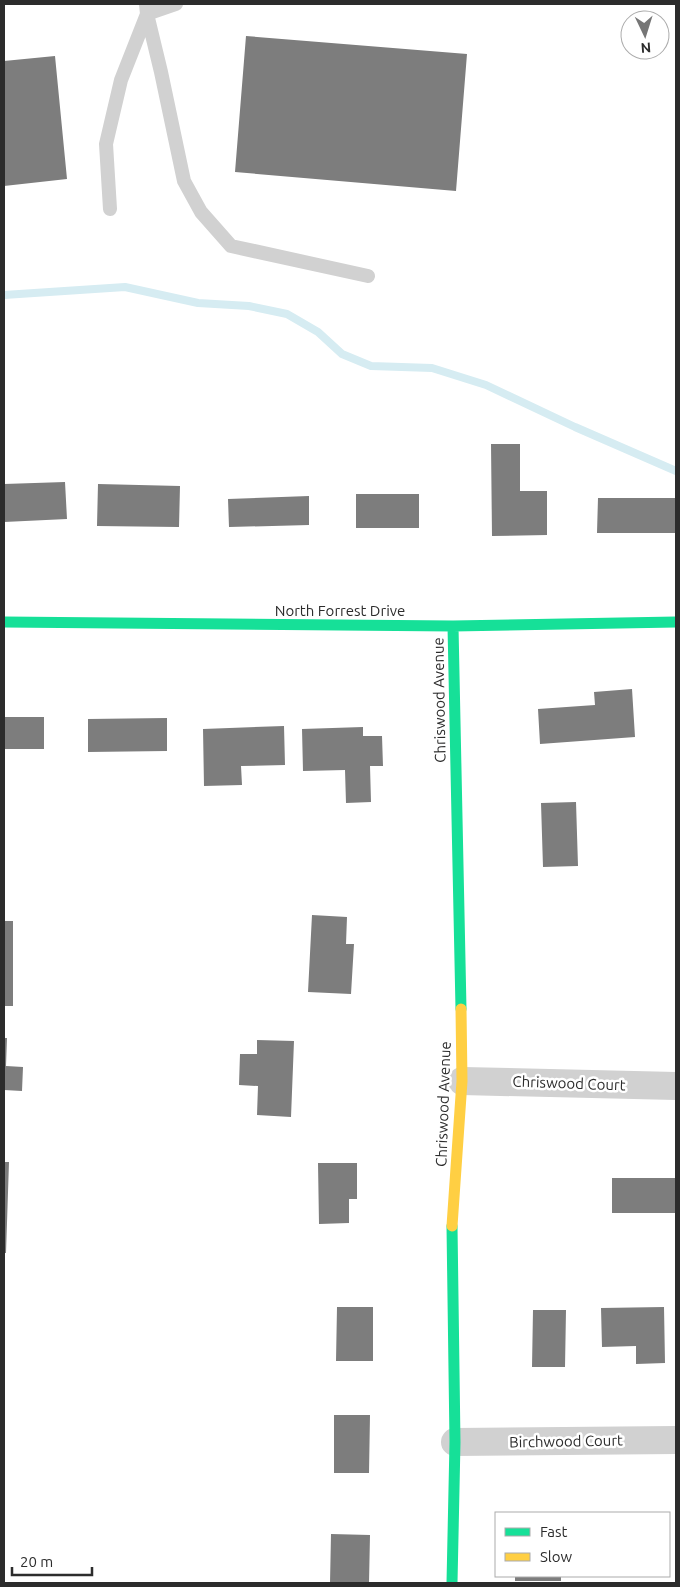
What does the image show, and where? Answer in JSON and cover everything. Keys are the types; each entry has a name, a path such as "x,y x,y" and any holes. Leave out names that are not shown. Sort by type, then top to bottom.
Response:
{"street":[{"name":"North Forrest Drive","path":"4,622 453,626 676,622"},
{"name":"Chriswood Avenue","path":"452,1583 455,1442 452,1225 462,1080 453,626"},
{"name":"Chriswood Court","path":"462,1080 676,1086"},
{"name":"Birchwood Court","path":"455,1442 676,1440"}],"lane":[{"path":"146,9 176,4"},
{"path":"110,209 106,144 120,80 146,9"},
{"path":"146,9 162,72 184,180 202,212 231,246 368,276"}],"building":[{"path":"246,36 467,54 456,191 235,172"},
{"path":"55,56 67,179 4,186 4,61"},
{"path":"491,444 520,444 520,491 547,491 547,535 492,536"},
{"path":"65,482 67,519 4,522 4,484"},
{"path":"98,484 180,486 179,527 97,526"},
{"path":"356,494 419,494 419,528 356,528"},
{"path":"309,496 309,525 229,527 228,499"},
{"path":"598,498 676,498 676,533 597,533"},
{"path":"632,689 635,737 540,744 538,709 595,705 594,692"},
{"path":"4,717 44,717 44,749 4,749"},
{"path":"167,718 167,751 88,752 88,719"},
{"path":"284,726 285,765 241,766 242,785 204,786 203,729"},
{"path":"363,727 363,736 382,736 383,766 370,766 371,802 346,803 345,770 303,771 302,729"},
{"path":"576,802 578,866 543,867 541,803"},
{"path":"312,915 347,917 346,944 354,944 351,994 308,992"},
{"path":"4,921 13,921 13,1006 4,1006"},
{"path":"4,1038 7,1038 6,1066 23,1067 22,1091 4,1090"},
{"path":"257,1040 294,1041 291,1117 257,1115 258,1086 239,1085 240,1054 257,1054"},
{"path":"4,1162 9,1162 6,1253 4,1253"},
{"path":"318,1163 357,1163 357,1199 349,1199 349,1223 319,1224"},
{"path":"612,1178 676,1178 676,1213 612,1213"},
{"path":"337,1307 373,1307 373,1361 336,1361"},
{"path":"664,1307 665,1363 636,1364 636,1346 602,1347 601,1308"},
{"path":"533,1310 566,1310 565,1367 532,1367"},
{"path":"334,1415 370,1415 369,1473 334,1473"},
{"path":"331,1534 370,1535 369,1583 330,1583"},
{"path":"515,1577 561,1577 561,1581 515,1581"}],"waterway":[{"path":"4,295 125,287 198,303 249,306 287,314 318,332 342,354 371,366 432,368 486,385 575,427 676,471"}],"traffic: fast":[{"path":"4,622 453,626 676,622"},
{"path":"453,626 461,1009"},
{"path":"452,1226 455,1442 452,1583"}],"traffic: slow":[{"path":"452,1226 462,1081 461,1009"}]}
